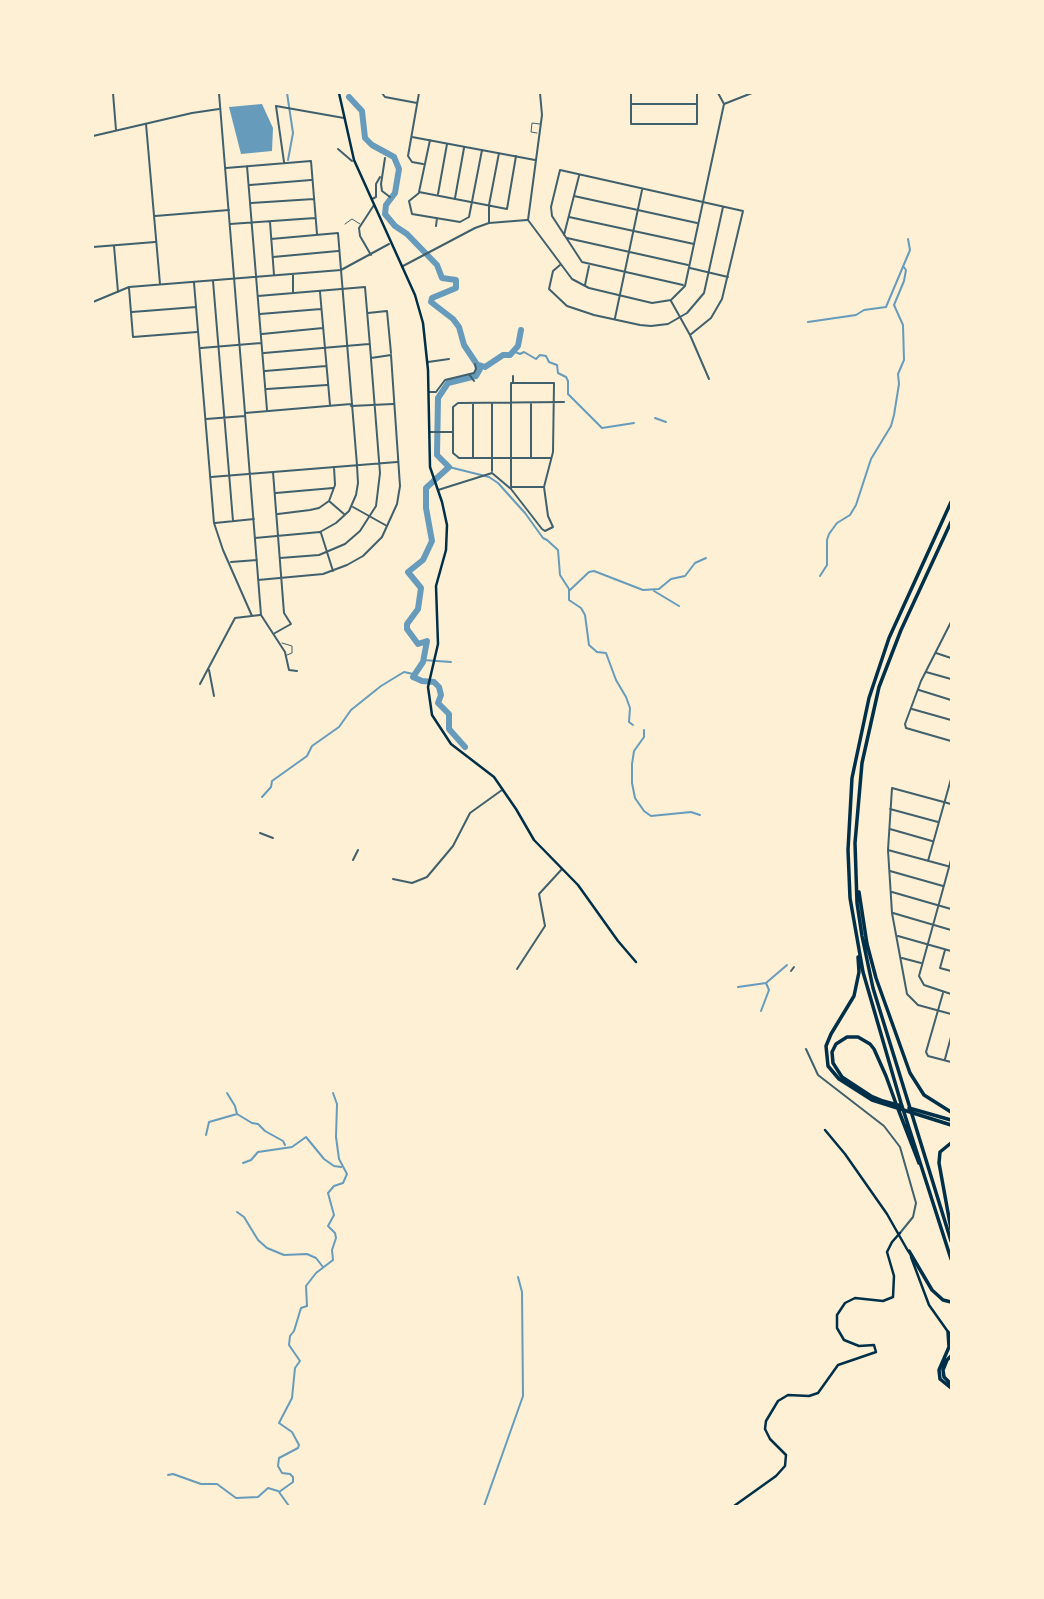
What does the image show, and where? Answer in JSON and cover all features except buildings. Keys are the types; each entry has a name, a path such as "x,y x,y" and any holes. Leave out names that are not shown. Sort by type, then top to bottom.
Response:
{"highway":[{"path":"951,502 882,658 866,709 855,755 848,850 850,898 858,946 903,1115 951,1259"},
{"path":"951,522 892,651 873,710 858,789 855,866 857,903 868,966 951,1241"},
{"path":"855,866 867,944 883,1001 903,1054 919,1089 929,1100 951,1112"},
{"path":"858,946 859,972 856,990 849,1007 828,1040 828,1066 839,1079 872,1100 951,1122"},
{"path":"903,1115 895,1101 880,1061 870,1044 858,1037 840,1040 834,1048 832,1063 850,1083 883,1101 951,1122"},
{"path":"951,1143 940,1152 939,1163 951,1229"},
{"path":"909,1251 932,1290 943,1300 951,1302"},
{"path":"949,1334 949,1347 941,1360 939,1370 940,1379 951,1386"},
{"path":"951,1356 943,1370 944,1377 951,1386"}],"main road":[{"path":"339,93 354,160 420,310 427,362 433,477 446,516 447,537 436,586 438,635 428,681 432,715 444,736 494,777 534,840 578,885 618,942 636,962"},
{"path":"825,1130 900,1233 925,1297 949,1334"},
{"path":"734,1506 776,1476 785,1466 786,1455 765,1430 766,1421 778,1401 788,1395 809,1396 818,1393 838,1365 876,1352 874,1345 859,1346 844,1339 836,1328 837,1315 845,1303 855,1298 883,1301 893,1297 894,1276 887,1252 900,1233"}],"street":[{"path":"113,93 116,131"},
{"path":"219,93 261,615 280,643 289,670 297,671"},
{"path":"382,93 385,97 418,103"},
{"path":"419,93 408,156 412,162 425,165"},
{"path":"540,93 541,124 528,220 572,279 585,287 652,303 671,300 684,286 724,104 718,93"},
{"path":"631,93 631,124 697,124 697,93"},
{"path":"740,93 742,97"},
{"path":"724,104 752,93"},
{"path":"631,104 697,104"},
{"path":"284,163 276,106 344,118"},
{"path":"93,136 220,109"},
{"path":"539,133 531,132 532,123 541,124"},
{"path":"146,124 160,285"},
{"path":"412,137 536,160"},
{"path":"429,140 419,192 409,201 412,214 460,222 469,217 482,150"},
{"path":"438,196 447,143"},
{"path":"455,199 464,146"},
{"path":"338,149 351,162 354,160"},
{"path":"489,223 489,205 499,153"},
{"path":"419,192 506,209 516,156"},
{"path":"385,158 381,177 382,191 390,197"},
{"path":"225,168 311,161 318,235"},
{"path":"247,166 267,411"},
{"path":"684,286 582,262 552,216 551,207 560,170 743,211 722,299 711,318 690,335"},
{"path":"565,237 579,174"},
{"path":"372,199 376,197 376,184 381,177"},
{"path":"249,185 313,180"},
{"path":"615,319 643,189"},
{"path":"574,196 698,223"},
{"path":"250,204 314,199"},
{"path":"371,255 360,236 360,224 374,205"},
{"path":"560,265 552,271 549,289 556,297 579,311 662,326 681,318 704,293 724,206"},
{"path":"154,216 229,210"},
{"path":"569,217 695,244"},
{"path":"230,225 316,218"},
{"path":"436,226 437,218"},
{"path":"345,224 352,219 360,224"},
{"path":"402,266 489,223 528,220"},
{"path":"270,221 274,275"},
{"path":"271,239 345,232"},
{"path":"255,538 320,532 345,515 352,506 358,484 338,233"},
{"path":"565,237 728,276"},
{"path":"93,247 156,242"},
{"path":"93,302 129,287 341,270 391,243"},
{"path":"113,245 118,292"},
{"path":"273,257 339,251"},
{"path":"585,287 590,265"},
{"path":"293,274 293,293"},
{"path":"213,280 233,521"},
{"path":"194,282 214,523 251,616"},
{"path":"129,287 133,337 198,332"},
{"path":"258,296 365,287 371,358 379,462 379,496 371,517 354,537 328,553 280,558"},
{"path":"320,291 330,406"},
{"path":"671,300 709,379"},
{"path":"131,312 196,307"},
{"path":"259,314 322,309"},
{"path":"258,580 333,571 363,556 388,527 397,504 400,486 387,312 367,313"},
{"path":"261,334 324,328"},
{"path":"200,348 262,343"},
{"path":"262,353 369,344"},
{"path":"371,358 391,355"},
{"path":"427,362 449,359"},
{"path":"428,392 436,392 445,380 469,374 476,369 475,364"},
{"path":"264,371 327,366"},
{"path":"469,374 474,381"},
{"path":"511,488 513,376"},
{"path":"492,473 511,488 545,531 553,527 546,506 544,487 552,458 554,383 513,383"},
{"path":"265,390 328,384"},
{"path":"552,458 459,458 453,453 453,407 458,403 473,402 564,402"},
{"path":"473,402 473,458"},
{"path":"492,402 492,473"},
{"path":"531,402 531,458"},
{"path":"205,419 330,406 394,404"},
{"path":"430,432 453,432"},
{"path":"210,477 399,461"},
{"path":"277,514 319,508 328,501 335,488 334,467"},
{"path":"273,471 284,613 291,624 275,634"},
{"path":"437,489 492,473"},
{"path":"511,488 544,487"},
{"path":"275,493 335,488"},
{"path":"328,501 345,515"},
{"path":"352,506 388,527"},
{"path":"214,523 254,519"},
{"path":"320,532 333,571"},
{"path":"230,562 257,560"},
{"path":"200,684 235,618 261,615"},
{"path":"951,622 926,672 905,724 906,728 951,741"},
{"path":"944,635 951,637"},
{"path":"280,643 292,646 292,653 286,655"},
{"path":"935,653 951,658"},
{"path":"209,669 214,696"},
{"path":"926,672 951,678"},
{"path":"918,690 951,700"},
{"path":"911,709 951,720"},
{"path":"928,861 951,779"},
{"path":"951,804 892,788 888,850 892,913 910,999 918,1005 951,1014"},
{"path":"393,879 412,883 427,877 453,846 472,810 503,789"},
{"path":"890,809 939,822"},
{"path":"889,829 934,841"},
{"path":"260,834 274,838"},
{"path":"353,860 358,850"},
{"path":"888,850 950,867"},
{"path":"951,860 919,976 921,983 951,993"},
{"path":"517,969 545,926 539,894 562,869"},
{"path":"889,871 943,886"},
{"path":"891,892 951,909"},
{"path":"892,913 951,930"},
{"path":"897,936 951,951"},
{"path":"945,949 940,968 951,971"},
{"path":"901,957 922,963"},
{"path":"791,971 794,967"},
{"path":"943,991 926,1052 928,1056 951,1062"},
{"path":"944,1060 951,1037"},
{"path":"806,1049 813,1069 824,1082 874,1118 900,1147 915,1195 913,1217 900,1233"}],"water":[{"path":"262,104 273,128 272,151 241,154 229,107"}],"waterway":[{"path":"287,93 293,133 288,160"},
{"path":"349,97 362,111 365,138 394,157 399,169 395,193 386,205 385,214 437,265 442,278 456,280 456,288 432,298 431,302 459,327 464,345 480,369 476,376 448,383 438,398 437,455 449,467 426,488 426,508 432,541 423,560 408,572 421,588 418,609 407,624 407,629 418,644 427,641 423,662 413,677 434,682 439,687 441,695 438,703 449,714 449,729 465,747"},
{"path":"808,322 856,315 864,310 886,307 910,250 908,239"},
{"path":"820,576 827,565 829,534 837,523 850,515 856,505 871,459 891,426 894,415 898,374 904,360 903,325 894,305 904,281 906,270 903,266"},
{"path":"479,365 485,367 503,355 510,355 518,346 521,330"},
{"path":"513,351 520,354 524,352 536,359 540,355 546,356 549,362 557,365 558,373 568,381 568,394 602,428 634,423"},
{"path":"655,418 666,422"},
{"path":"449,467 489,477 498,483 543,538 558,550 560,575 569,589 569,600 581,608 585,615 589,645 597,652 606,653 626,697 630,708 629,722 633,725"},
{"path":"570,590 589,572 594,571 643,590 659,589 671,579 685,576 695,563 706,558"},
{"path":"654,591 679,606"},
{"path":"423,660 451,662"},
{"path":"262,797 271,787 272,781 307,756 312,746 339,727 351,710 404,672 413,674"},
{"path":"644,730 644,737 634,751 632,764 635,798 651,816 691,812 700,815"},
{"path":"738,987 766,983 787,965"},
{"path":"761,1011 769,990 766,983"},
{"path":"227,1093 237,1114 258,1124 285,1145"},
{"path":"279,1492 293,1482 290,1474 282,1473 278,1466 279,1458 299,1445 292,1432 279,1423 292,1398 295,1368 300,1361 289,1345 290,1336 301,1308 307,1306 306,1286 316,1273 333,1260 332,1250 336,1238 328,1226 334,1215 328,1193 334,1186 343,1183 347,1174 339,1159 336,1137 337,1104 333,1093"},
{"path":"206,1135 209,1122 237,1114"},
{"path":"243,1163 251,1160 258,1152 292,1147 306,1137 324,1159 341,1167"},
{"path":"237,1212 244,1217 258,1240 267,1248 284,1255 307,1254 316,1258 323,1267"},
{"path":"484,1506 523,1396 522,1292 518,1277"},
{"path":"168,1475 173,1474 201,1484 217,1484 236,1498 258,1497 268,1488 278,1491"},
{"path":"279,1492 289,1506"}]}
